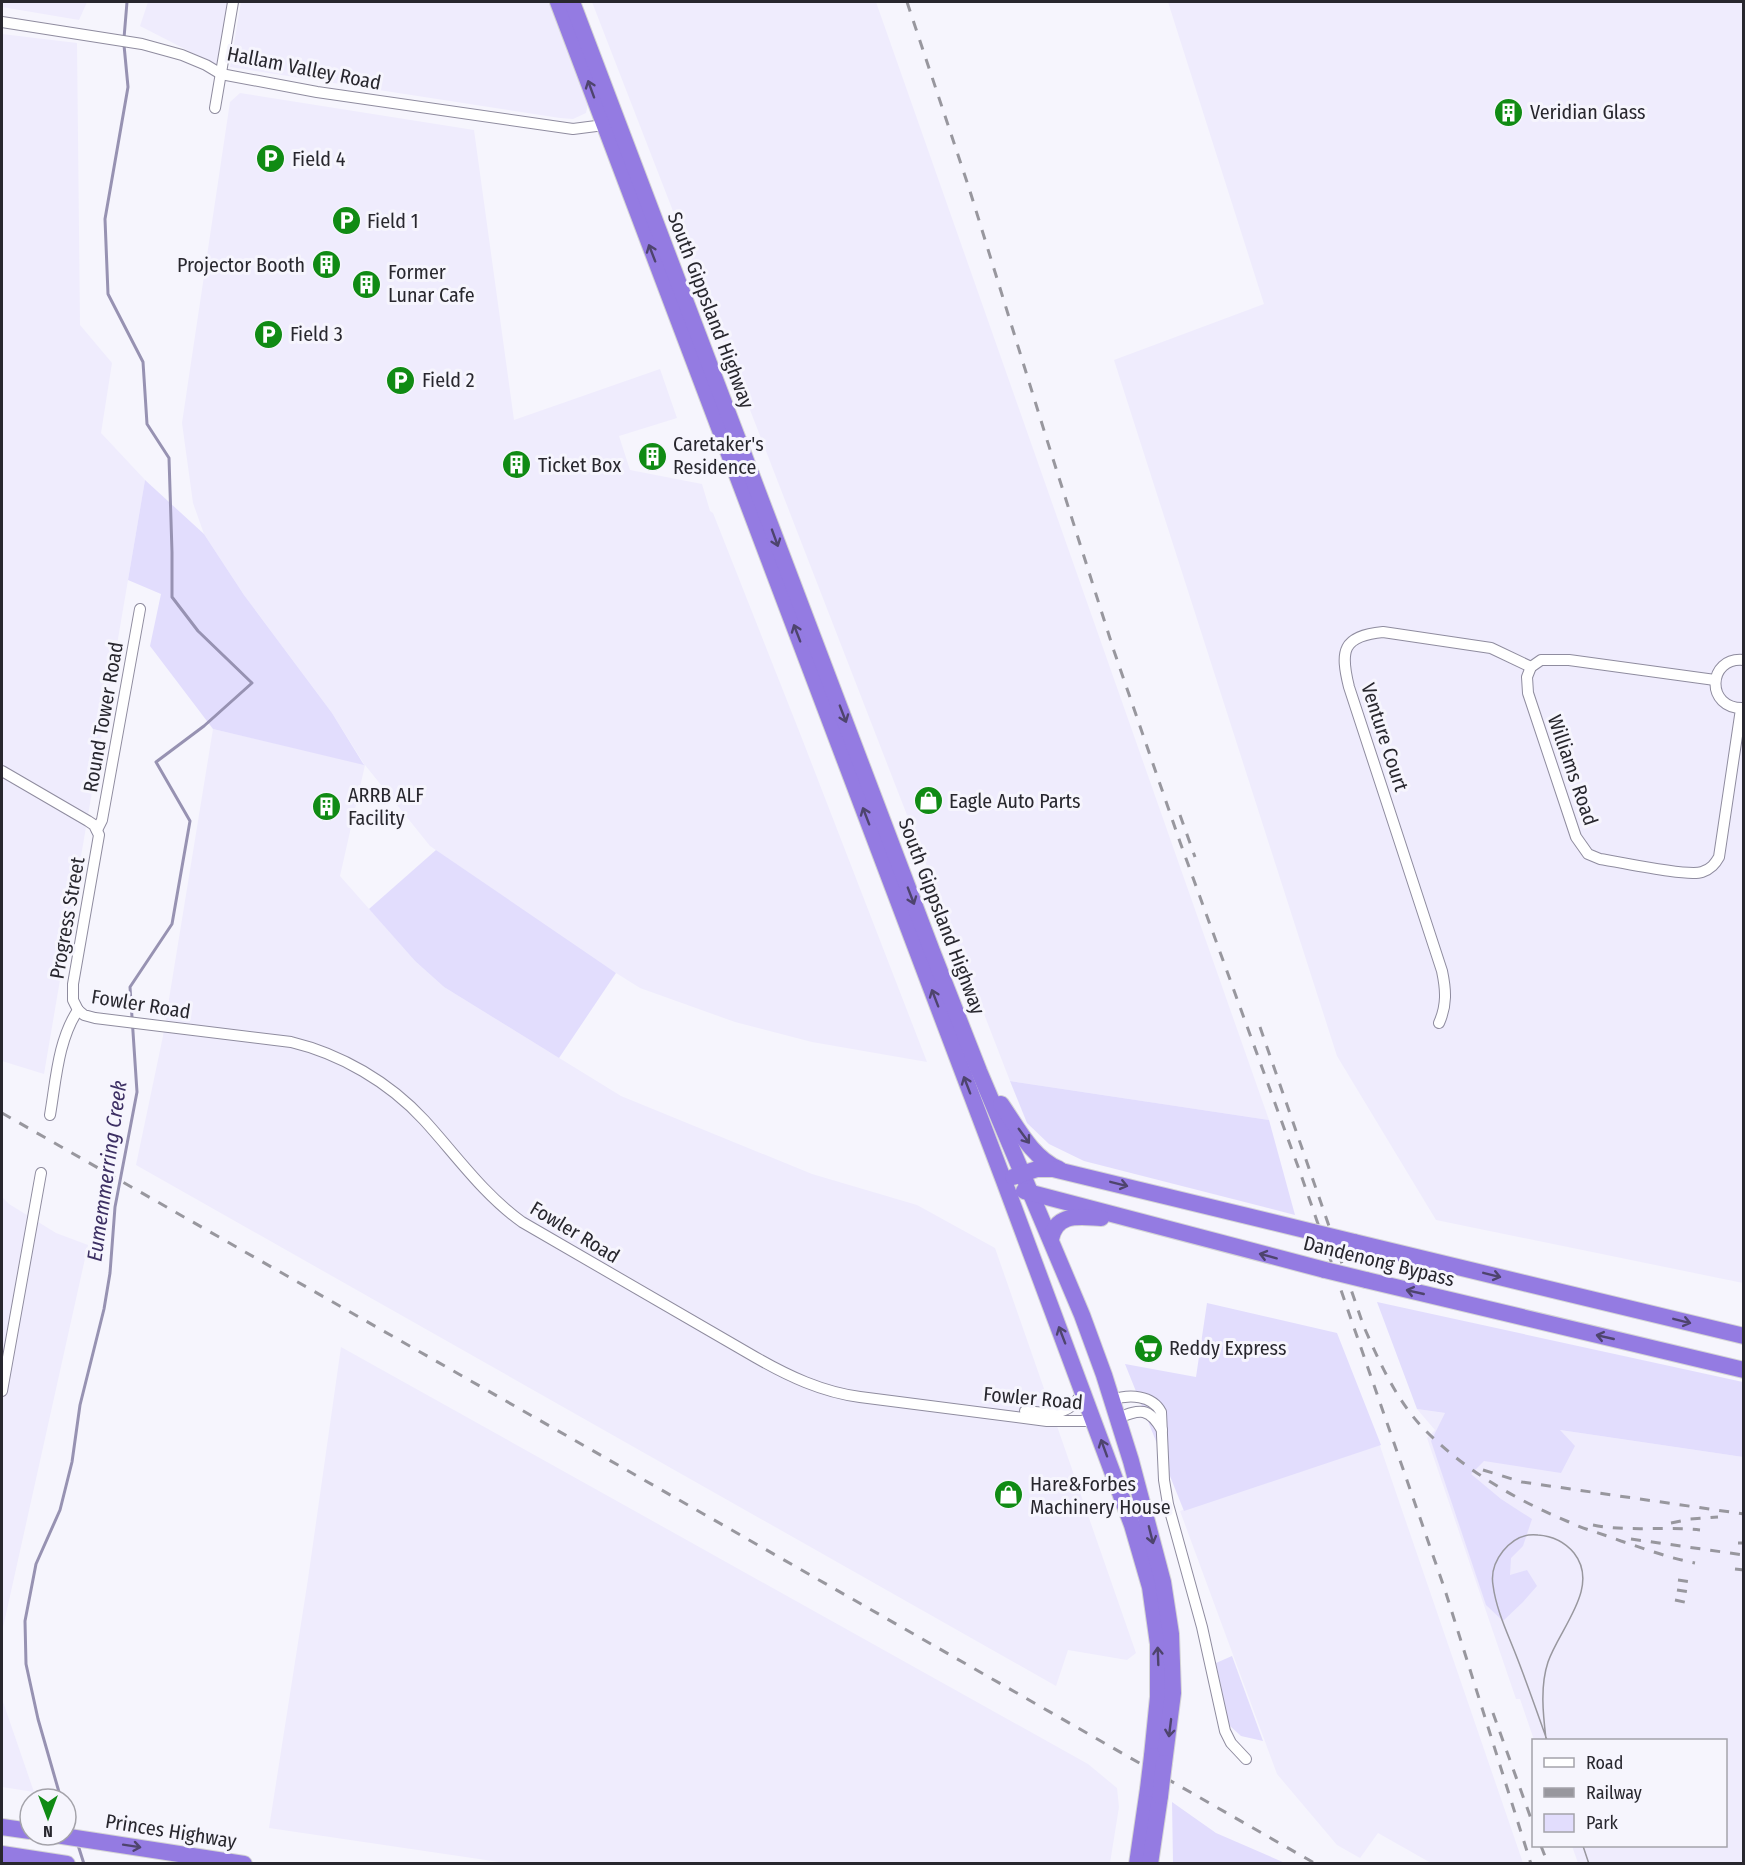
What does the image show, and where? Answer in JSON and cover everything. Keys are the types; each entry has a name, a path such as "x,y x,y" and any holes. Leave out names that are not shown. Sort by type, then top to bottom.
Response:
{"highway":[{"name":"South Gippsland Highway","path":"558,2 611,118"},
{"name":"South Gippsland Highway","path":"572,2 669,278 926,953 1005,1184 1132,1525 1150,1587 1158,1644 1156,1726 1158,1760"},
{"name":"South Gippsland Highway","path":"926,953 1023,1173 1099,1360 1156,1553 1171,1634 1172,1701 1158,1760 1154,1792 1152,1863"},
{"path":"979,1071 1038,1155 1062,1170"},
{"name":"Dandenong Bypass","path":"1005,1184 1023,1173 1043,1168 1062,1170 1743,1336"},
{"name":"Dandenong Bypass","path":"1005,1184 1031,1193 1325,1270 1743,1370"},
{"path":"1054,1246 1056,1225 1067,1219 1084,1217 1144,1221"},
{"path":"1094,1421 1112,1400"},
{"path":"1094,1421 1118,1418"},
{"name":"South Gippsland Highway","path":"1137,1863 1154,1792"},
{"path":"2,1827 18,1829"},
{"name":"Princes Highway","path":"78,1838 168,1858 244,1863"},
{"path":"2,1854 64,1863"}],"street":[{"path":"215,108 233,2"},
{"name":"Hallam Valley Road","path":"2,22 142,44 206,65 221,74 317,92 573,129 611,118"},
{"name":"Round Tower Road","path":"97,830 102,820 140,609"},
{"name":"Venture Court","path":"1439,1023 1444,1011 1446,991 1442,972 1349,687 1344,665 1346,650 1354,639 1368,633 1383,632 1491,648 1531,667"},
{"path":"1531,667 1541,660 1569,660 1715,680"},
{"path":"1742,708 1733,708 1719,698 1715,680 1723,666 1731,661 1743,660"},
{"name":"Williams Road","path":"1531,667 1527,677 1528,693 1576,837 1588,854 1600,859 1685,872 1701,873 1713,867 1719,857 1742,708"},
{"path":"2,771 81,816 97,830"},
{"name":"Progress Street","path":"78,1010 74,1003 73,990 99,840 97,830"},
{"path":"50,1115 63,1039 78,1010"},
{"name":"Fowler Road","path":"78,1010 88,1017 291,1042 316,1049 354,1066 381,1083 413,1109 479,1185 522,1222 782,1372 836,1393 1053,1421 1094,1421"},
{"path":"2,1391 41,1173"},
{"path":"992,1414 1014,1410 1060,1412 1075,1404 1083,1390"},
{"path":"1112,1400 1129,1396 1144,1398 1155,1403 1161,1412 1164,1480 1168,1504 1202,1627 1223,1723 1229,1740 1246,1759"},
{"path":"1118,1418 1136,1411 1144,1411 1154,1419 1163,1433"}],"shaded area":[{"path":"2,2 87,2 79,20 2,7"},
{"path":"148,2 229,2 218,66 140,26"},
{"path":"241,2 549,2 588,104 586,113 573,119 560,118 230,67"},
{"path":"592,2 876,2 1269,1120 1010,1081"},
{"path":"1168,2 1743,2 1743,1283 1436,1220 1337,1056 1114,360 1264,304"},
{"path":"2,34 77,43 80,325 112,363 101,433 145,480 44,1074 2,1061"},
{"path":"240,93 474,130 514,420 660,369 677,418 619,436 630,470 702,484 710,511 713,513 801,736 927,1062 812,1042 735,1022 640,988 589,956 430,846 365,765 340,876 415,961 444,987 621,1096 812,1174 917,1205 995,1248 1136,1653 1127,1660 1068,1650 1056,1686 136,1165 163,1036 213,729 364,764 332,713 244,595 204,534 193,503 182,423 230,102"},
{"path":"2,1197 9,1204 56,1233 88,1245 2,1632"},
{"path":"341,1347 1088,1764 1117,1788 1119,1807 1110,1863 506,1863 269,1828"},
{"path":"1417,1409 1743,1457 1743,1863 1578,1863 1572,1847 1727,1847 1727,1739 1534,1739 1520,1699 1516,1699 1427,1438 1435,1430"},
{"path":"1379,1443 1523,1863 1431,1863 1378,1833 1360,1858 1337,1845 1277,1774 1180,1511"},
{"path":"2,1699 32,1787 18,1787 18,1790 2,1787"}],"green space":[{"path":"145,480 204,534 244,595 332,713 364,765 213,729 150,646 161,594 128,580"},
{"path":"436,850 616,973 559,1058 444,987 415,961 369,909"},
{"path":"1010,1081 1269,1120 1295,1215 1084,1161 1049,1144 1027,1123"},
{"path":"1377,1302 1743,1382 1743,1457 1560,1430 1575,1446 1561,1473 1484,1461 1471,1474 1501,1499 1532,1519 1523,1546 1511,1558 1510,1575 1527,1570 1537,1586 1503,1621 1486,1605 1431,1441 1445,1413 1417,1409"},
{"path":"1207,1303 1337,1333 1381,1445 1184,1511 1125,1364 1196,1377"},
{"path":"1232,1656 1263,1741 1241,1736 1229,1725 1216,1663"},
{"path":"1172,1802 1216,1833 1285,1863 1173,1863"}],"waterway":[{"name":"Eumemmerring Creek","path":"124,38 127,2"},
{"name":"Eumemmerring Creek","path":"58,1787 38,1719 26,1664 25,1621 36,1564 60,1510 72,1462 80,1405 104,1309 110,1273 115,1207 137,1092 130,987 172,924 190,821 156,762 204,726 252,683 198,631 172,597 169,458 147,424 143,362 108,294 105,219 128,87 124,45"},
{"name":"Eumemmerring Creek","path":"78,1845 84,1864"}],"tram line":[{"path":"1527,1535 1553,1538 1562,1542 1574,1553 1581,1566 1583,1580 1581,1594 1553,1649 1545,1671 1543,1700 1546,1737 1494,1594 1494,1567 1498,1559 1510,1544 1527,1535"},
{"path":"1583,1847 1589,1864"}],"railway":[{"path":"907,2 969,188 1114,651 1180,842 1300,1172 1445,1590 1531,1864"},
{"path":"1180,815 1195,857"},
{"path":"1260,1027 1364,1327 1390,1381 1414,1418 1456,1458 1510,1494 1588,1530 1695,1563"},
{"path":"2,1113 1316,1864"},
{"path":"1483,1470 1522,1482 1744,1514"},
{"path":"1671,1523 1718,1517"},
{"path":"1593,1525 1700,1530"},
{"path":"1631,1539 1744,1555"},
{"path":"1738,1543 1744,1543"},
{"path":"1735,1569 1744,1570"},
{"path":"1678,1580 1692,1582"},
{"path":"1677,1590 1690,1592"},
{"path":"1675,1600 1689,1603"},
{"path":"1493,1713 1532,1821"},
{"path":"1541,1847 1548,1864"}],"place":[{"name":"Veridian Glass","path":"1509,112"},
{"name":"Field 4","path":"271,159"},
{"name":"Field 1","path":"346,221"},
{"name":"Projector Booth","path":"326,265"},
{"name":"Former Lunar Cafe","path":"367,284"},
{"name":"Field 3","path":"269,334"},
{"name":"Field 2","path":"401,380"},
{"name":"Caretaker's Residence","path":"652,456"},
{"name":"Ticket Box","path":"517,465"},
{"name":"Eagle Auto Parts","path":"928,801"},
{"name":"ARRB ALF Facility","path":"327,806"},
{"name":"Reddy Express","path":"1148,1348"},
{"name":"Hare&Forbes Machinery House","path":"1009,1495"}]}
